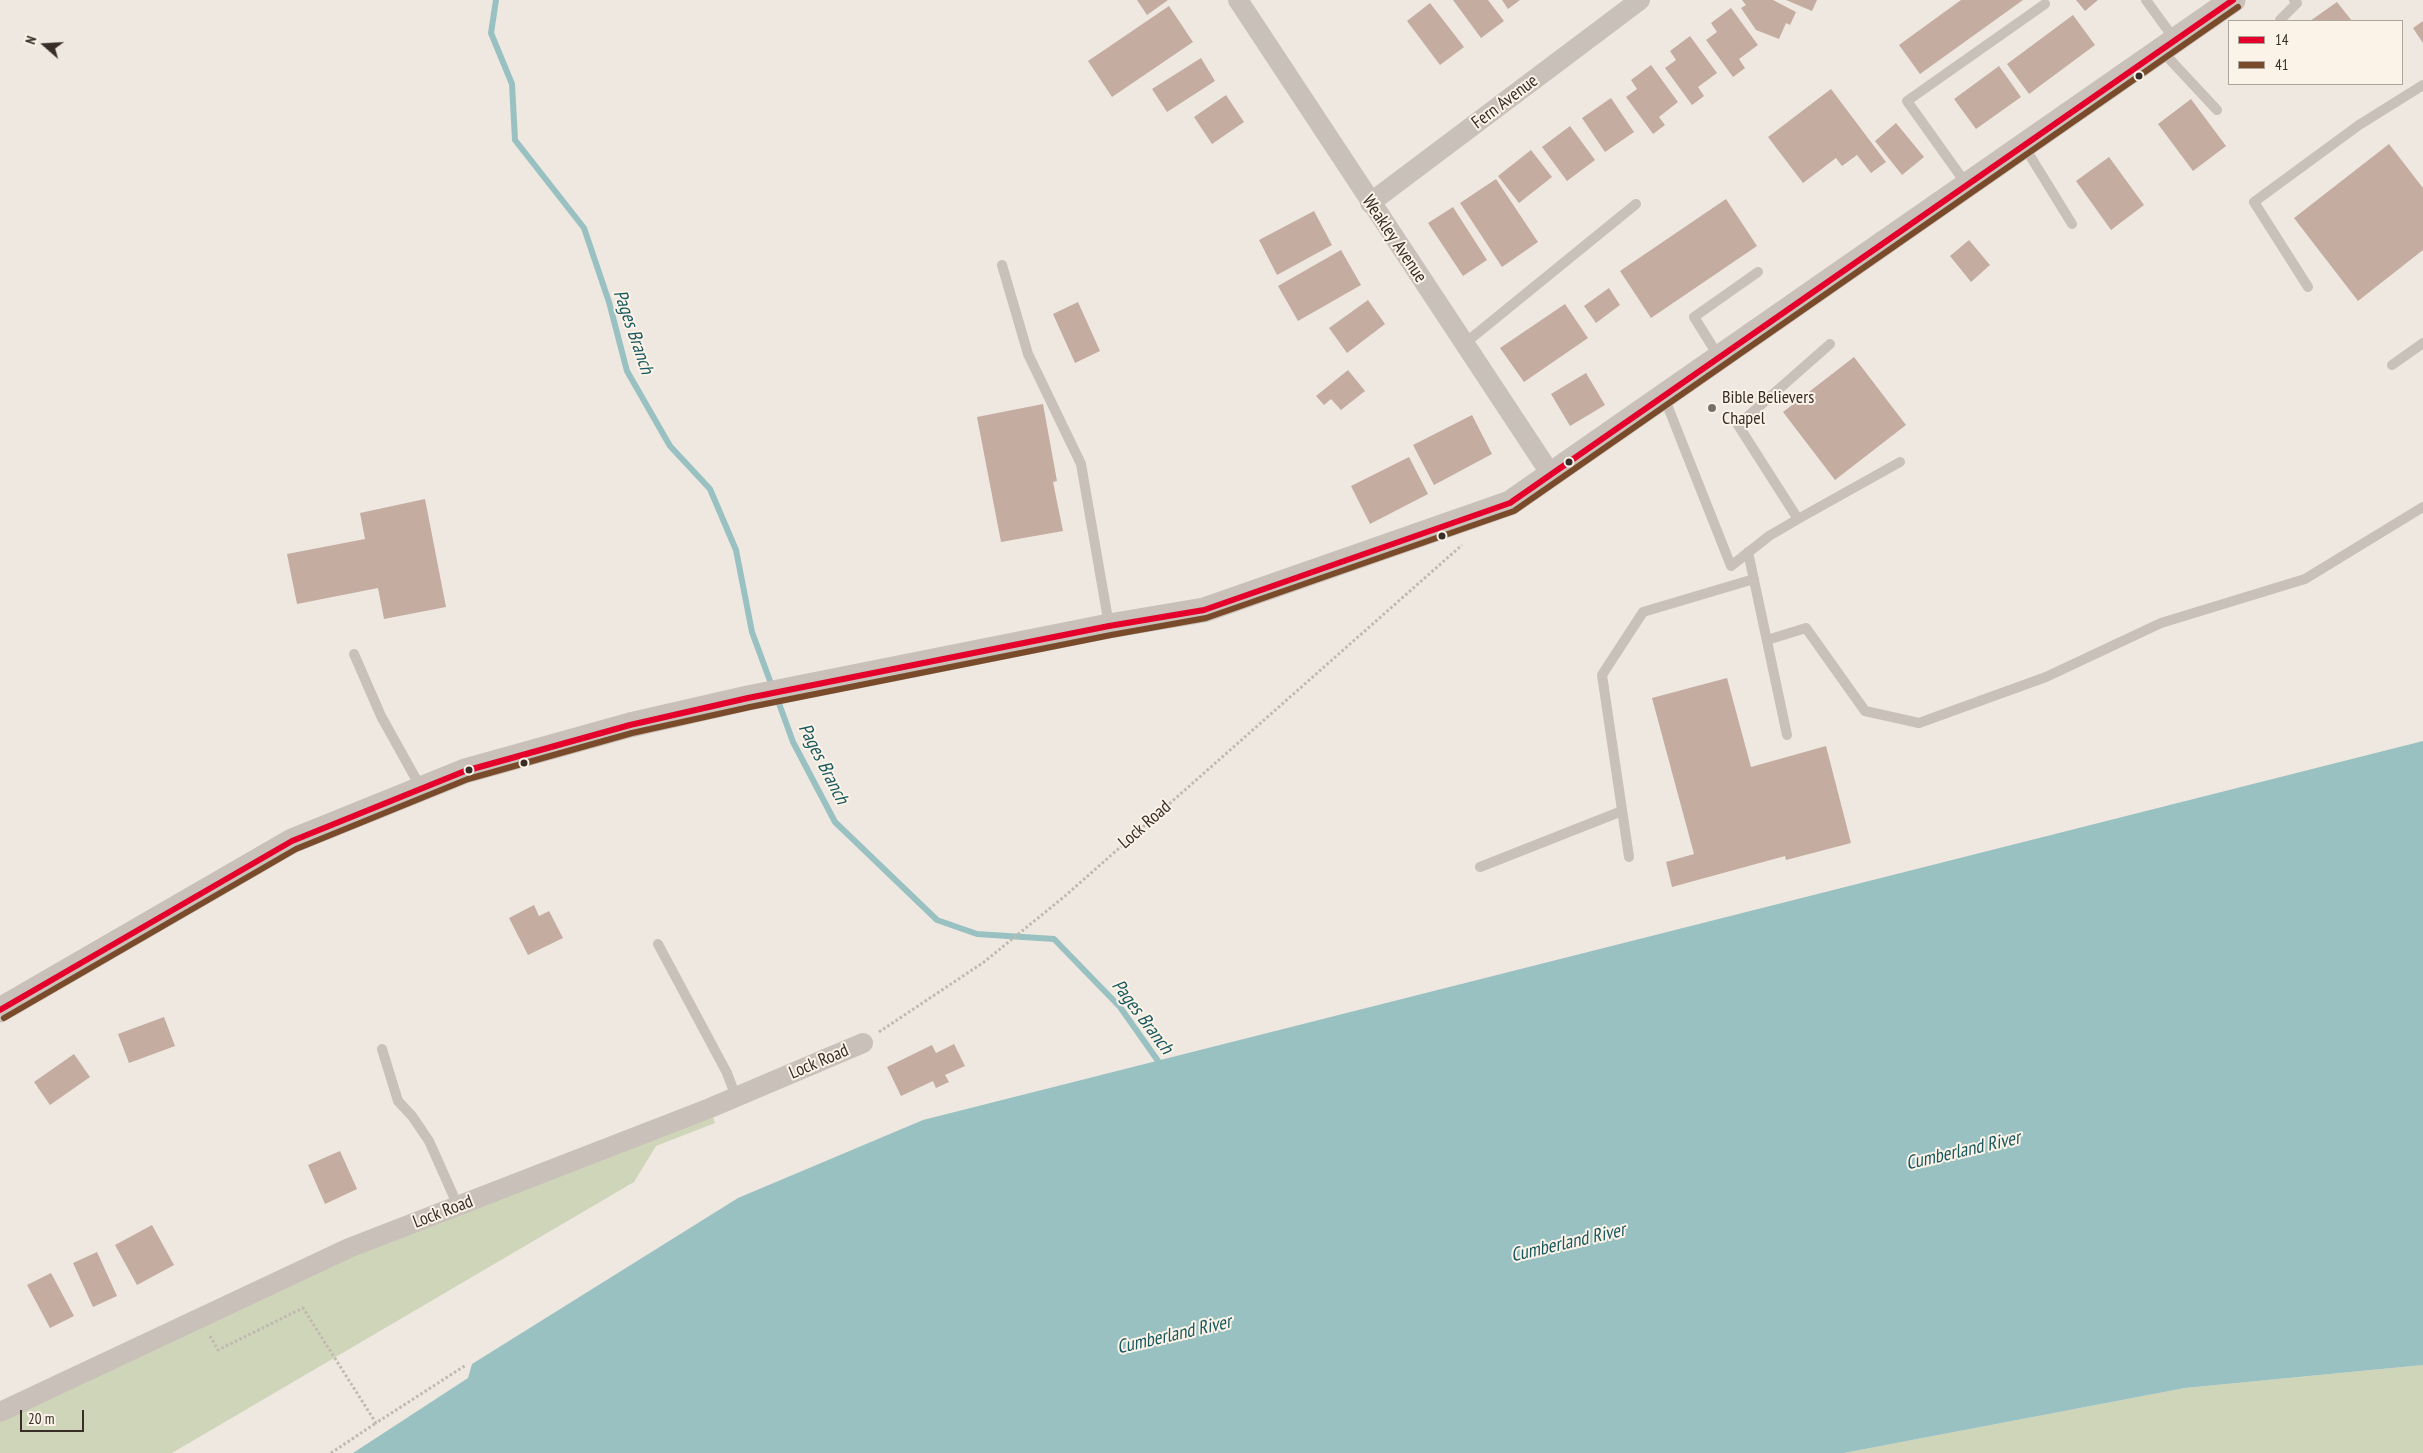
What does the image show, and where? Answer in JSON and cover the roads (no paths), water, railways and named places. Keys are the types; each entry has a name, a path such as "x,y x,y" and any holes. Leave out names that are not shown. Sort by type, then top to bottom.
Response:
{"street":[{"name":"Weakley Avenue","path":"1238,0 1370,203 1552,476"},
{"name":"Fern Avenue","path":"1370,203 1640,0"},
{"path":"0,1010 292,841 465,771 630,725 748,698 1109,626 1204,610 1510,503 1552,476 2233,0"},
{"name":"Lock Road","path":"0,1412 349,1248 736,1097 863,1043"}],"lane":[{"path":"2146,0 2168,45 2217,110"},
{"path":"2280,20 2296,3 2294,0"},
{"path":"1967,185 1908,101 2045,4"},
{"path":"2308,287 2254,202 2359,125 2423,85"},
{"path":"2024,145 2072,224"},
{"path":"1464,344 1636,204"},
{"path":"1002,265 1028,354 1081,464 1109,626"},
{"path":"1720,357 1694,317 1758,272"},
{"path":"2392,364 2423,343"},
{"path":"1798,519 1738,425 1830,344"},
{"path":"1664,397 1731,566 1769,536 1900,462"},
{"path":"1767,640 1806,628 1865,711 1918,723 2046,677 2161,623 2305,579 2423,507"},
{"path":"1748,552 1787,735"},
{"path":"1629,856 1602,675 1642,612 1754,579"},
{"path":"354,654 381,716 421,789"},
{"path":"1480,867 1622,811"},
{"path":"658,944 728,1073 736,1097"},
{"path":"382,1049 398,1102 412,1116 428,1141 458,1206"}],"water":[{"name":"Cumberland River","path":"2423,741 2423,1365 2185,1388 1844,1453 353,1453 468,1378 472,1364 738,1198 923,1120"}],"waterway":[{"name":"Pages Branch","path":"496,0 491,33 512,84 515,140 584,228 609,302 627,371 670,446 710,489 736,550 752,632 773,689"},
{"name":"Pages Branch","path":"777,698 793,742 835,822 937,920 977,934 1054,939 1120,1007 1163,1068"}],"place":[{"name":"Bible Believers Chapel","path":"1712,408"}]}
